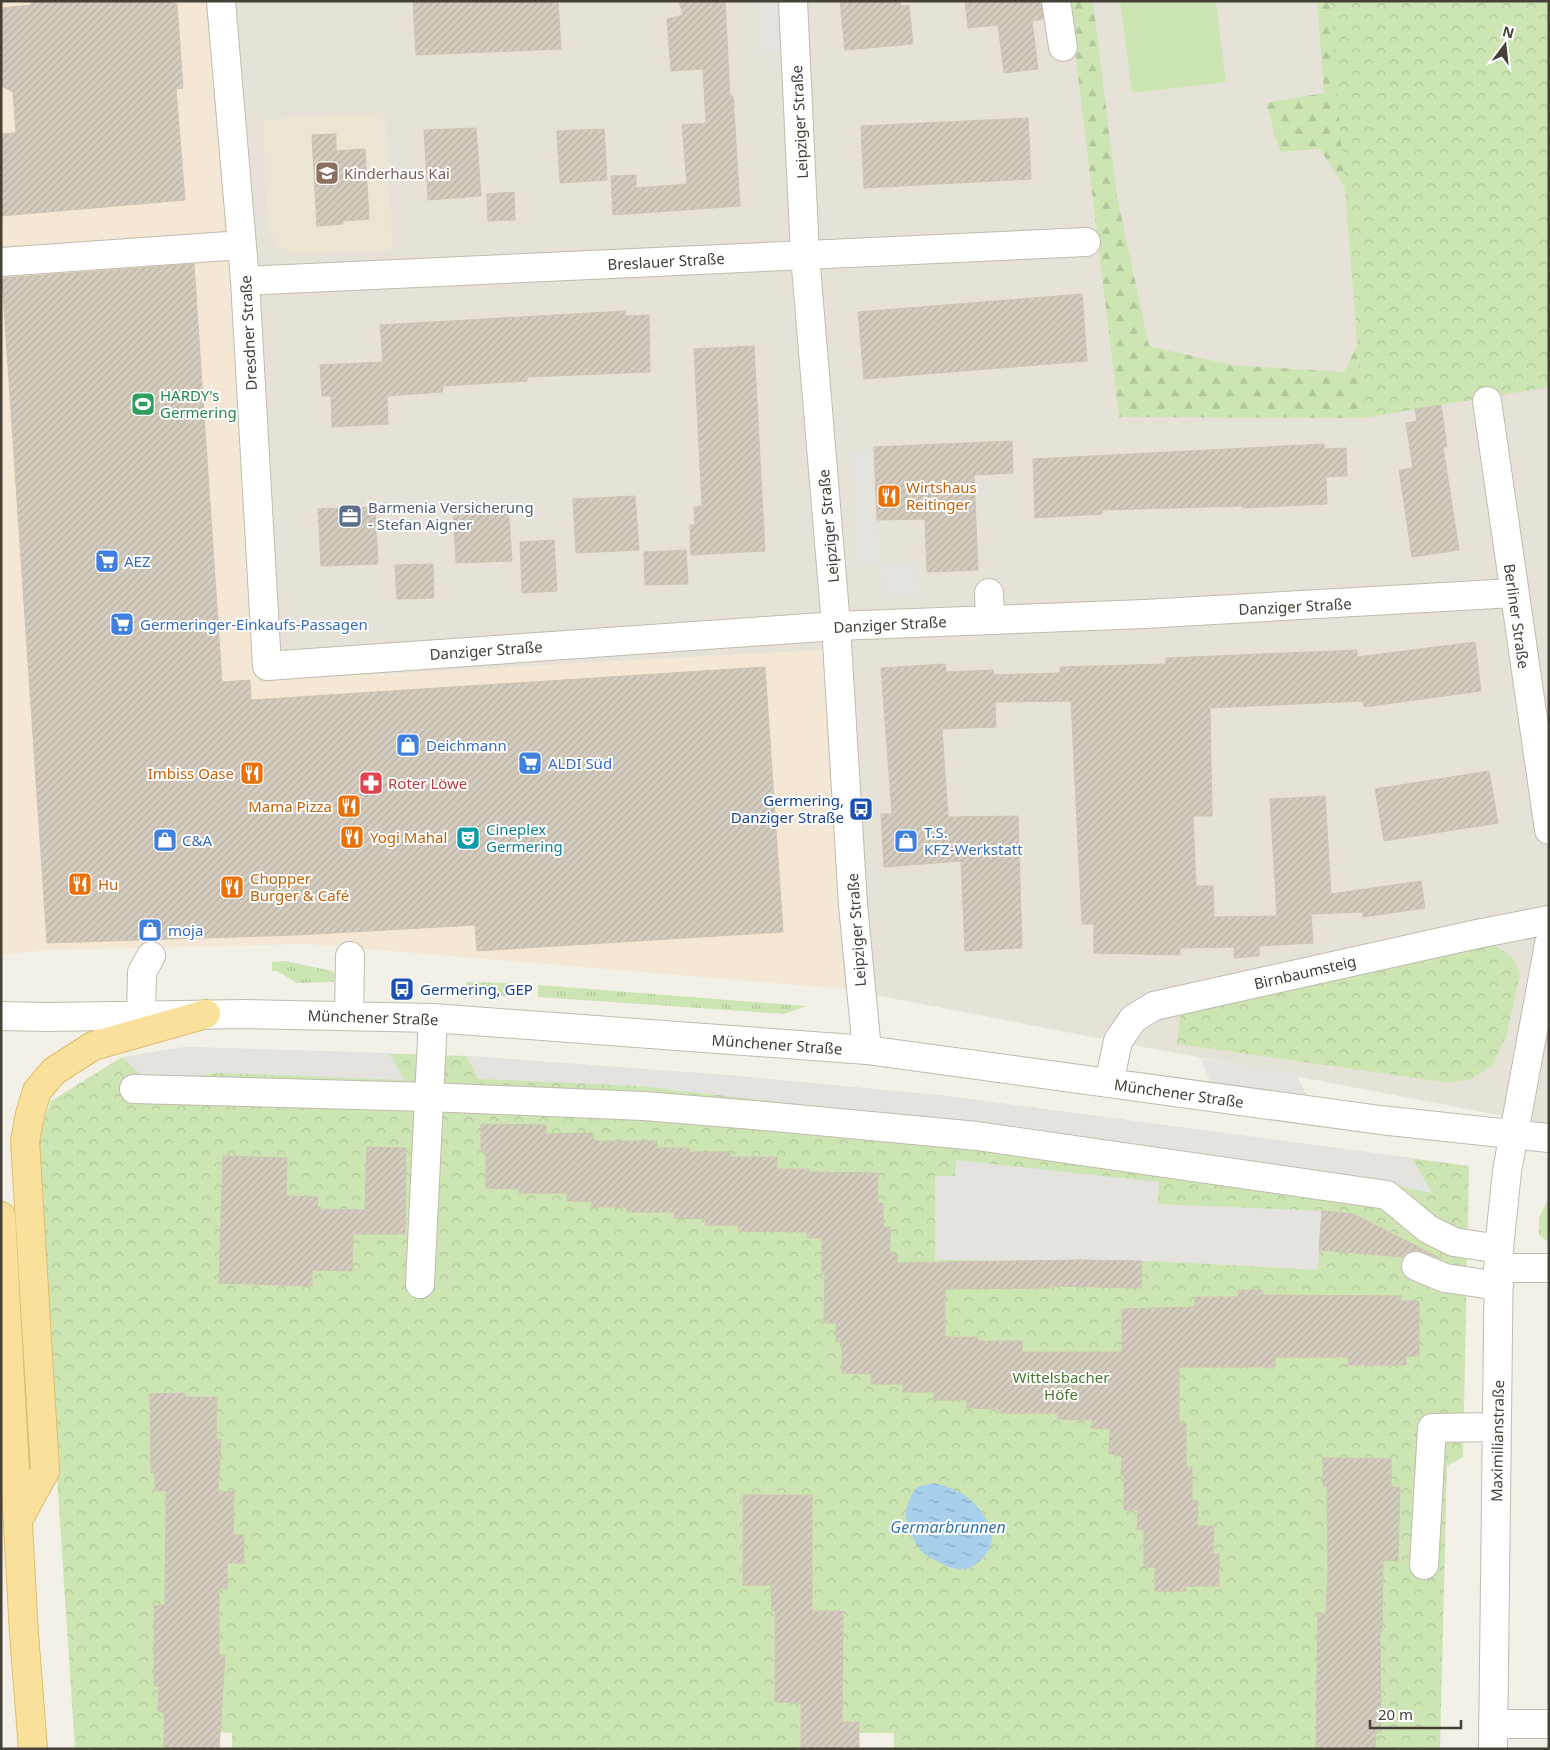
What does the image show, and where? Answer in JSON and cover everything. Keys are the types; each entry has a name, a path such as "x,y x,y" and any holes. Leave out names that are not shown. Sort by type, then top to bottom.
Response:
{"main road":[{"path":"18,1520 45,1471 25,1141 36,1091 54,1071 93,1046 206,1014"},
{"path":"1,1216 33,1749"}],"street":[{"name":"Dresdner Straße","path":"220,1 245,281 267,666"},
{"name":"Leipziger Straße","path":"794,1 805,255 836,626 853,905 867,1050"},
{"path":"1056,1 1062,47"},
{"name":"Breslauer Straße","path":"245,281 1086,242"},
{"path":"1,262 242,245"},
{"name":"Berliner Straße","path":"1487,401 1549,830"},
{"name":"Danziger Straße","path":"267,666 836,626 990,606 1144,614 1514,593"},
{"name":"Birnbaumsteig","path":"1109,1083 1118,1042 1132,1019 1154,1006 1549,920"},
{"path":"1514,1134 1549,944"},
{"path":"141,1015 142,972 151,956"},
{"path":"349,1016 350,956"},
{"name":"Münchener Straße","path":"1,1016 206,1014 433,1018 867,1050 1380,1120 1549,1138"},
{"path":"420,1284 433,1018"},
{"path":"134,1089 429,1097 644,1106 977,1136 1388,1195 1428,1229 1499,1268"},
{"name":"Maximilianstraße","path":"1493,1736 1499,1268 1508,1171 1514,1134"},
{"path":"1416,1266 1445,1278 1499,1268 1549,1268"},
{"path":"1424,1565 1432,1428 1497,1427"},
{"path":"1493,1736 1549,1724"}],"shaded area":[{"name":"Germeringer-Einkaufs-Passagen","path":"1,1 214,1 259,681 825,650 844,989 307,944 48,950 1,955"},
{"path":"214,1 1549,1 1549,1125 844,989 825,650 259,681"},
{"path":"783,5 785,51 760,52 759,6"},
{"name":"Kinderhaus Kai","path":"385,113 393,250 295,253 280,248 267,228 263,119"},
{"path":"872,450 880,564 858,565 851,451"},
{"path":"917,563 919,596 883,598 881,565"},
{"path":"186,1047 389,1053 404,1080 220,1073 147,1081 122,1057"},
{"path":"466,1056 737,1076 946,1096 1412,1158 1432,1193 1335,1173 1079,1136 639,1086 479,1079"},
{"path":"1201,1059 1296,1074 1309,1099 1212,1086"},
{"path":"956,1160 1159,1182 1158,1204 1322,1211 1318,1270 1156,1261 935,1260 935,1176 955,1176"}],"green space":[{"path":"1069,1 1093,1 1117,196 1149,346 1231,365 1344,372 1374,312 1371,229 1320,149 1280,152 1266,103 1324,93 1317,1 1369,1 1549,387 1363,418 1119,417"},
{"path":"1120,1 1216,1 1226,82 1132,93"},
{"path":"1330,1 1549,1 1549,387 1363,418"},
{"path":"1479,943 1496,946 1512,957 1520,974 1507,1034 1492,1066 1471,1079 1450,1083 1177,1044 1180,1015"},
{"path":"285,961 332,971 336,976 333,982 297,983 277,971 272,971 272,962"},
{"path":"466,982 513,983 512,996 466,994"},
{"path":"538,985 806,1006 784,1014 538,997"},
{"name":"Wittelsbacher Höfe","path":"186,1047 466,1056 737,1076 946,1096 1469,1166 1463,1457 1447,1466 1440,1749 1375,1749 1376,1732 1381,1732 1381,1659 1376,1659 1327,1614 1318,1614 1318,1676 1326,1713 1316,1713 1316,1749 894,1748 894,1733 859,1733 859,1722 842,1722 843,1612 812,1611 812,1496 744,1495 771,1585 772,1610 775,1611 775,1702 801,1703 801,1749 232,1749 232,1733 220,1732 225,1655 211,1654 219,1606 219,1588 227,1588 227,1563 244,1563 244,1535 233,1535 218,1491 220,1439 216,1439 217,1397 185,1397 184,1393 150,1395 151,1473 155,1475 155,1491 166,1490 165,1541 170,1541 165,1605 154,1606 154,1686 159,1686 158,1711 164,1713 164,1749 75,1749 35,1144 51,1101 122,1057","holes":["223,1156 287,1158 286,1196 318,1198 317,1209 341,1210 312,1270 312,1286 219,1283","1323,1459 1391,1487 1400,1487 1398,1560 1328,1559 1327,1486 1323,1486"]},
{"path":"1549,1197 1549,1243 1539,1235 1539,1218"}],"water":[{"name":"Germarbrunnen","path":"934,1483 958,1491 970,1499 981,1511 991,1529 991,1545 982,1559 974,1566 961,1569 951,1567 926,1554 917,1546 907,1523 906,1511 917,1487"}],"building":[{"path":"31,1 163,1 177,4 183,88 176,89 185,200 1,216 1,134 16,133 13,92 1,86 1,8 31,5"},
{"path":"413,1 558,1 561,49 416,55"},
{"path":"679,1 725,1 730,96 733,96 740,206 613,215 611,176 636,175 636,188 687,184 682,125 706,123 703,69 671,71 667,19 683,15"},
{"path":"840,1 900,1 901,6 909,5 913,44 845,50"},
{"path":"965,1 1041,1 1043,19 1032,21 1038,69 1004,73 998,25 968,28"},
{"path":"1028,118 1031,179 864,188 861,126"},
{"path":"476,128 481,196 428,200 424,130"},
{"path":"604,129 607,180 560,183 557,131"},
{"path":"336,134 336,151 365,149 369,219 342,221 343,224 317,226 312,135"},
{"path":"514,192 515,220 488,221 487,194"},
{"name":"Germeringer-Einkaufs-Passagen","path":"194,264 222,682 250,680 251,700 765,667 783,932 477,951 475,925 297,935 47,943 2,278"},
{"path":"1082,294 1087,361 864,379 858,312"},
{"path":"625,311 625,316 649,315 650,372 527,377 527,381 443,386 442,392 387,396 388,424 332,427 331,396 322,396 320,365 383,362 380,325"},
{"path":"754,346 765,551 691,555 690,525 695,525 694,507 702,506 694,349"},
{"path":"1441,405 1447,447 1443,447 1459,550 1412,557 1399,470 1413,468 1406,423 1417,421 1415,409"},
{"path":"1012,441 1013,473 974,475 978,570 927,572 925,519 877,520 874,447"},
{"path":"1324,444 1324,449 1346,448 1347,476 1326,477 1327,504 1243,508 1243,506 1102,510 1102,514 1035,518 1033,459"},
{"path":"635,496 639,550 576,553 573,499"},
{"path":"508,504 512,561 456,563 453,506"},
{"path":"375,507 378,564 321,566 318,509"},
{"path":"554,540 557,591 522,593 520,542"},
{"path":"686,550 688,584 645,585 644,552"},
{"path":"433,564 434,598 397,599 395,565"},
{"path":"1475,642 1481,691 1364,707 1363,701 1210,708 1212,816 1193,816 1196,886 1213,886 1214,917 1277,916 1270,799 1325,796 1331,894 1421,881 1425,908 1363,917 1363,912 1311,914 1313,943 1259,946 1259,956 1234,958 1234,947 1180,948 1180,955 1094,953 1094,924 1082,924 1071,701 995,702 996,727 942,729 948,817 1018,816 1022,948 965,951 961,861 884,867 881,814 892,814 881,668 945,664 946,672 993,670 994,675 1060,673 1060,667 1166,664 1166,658 1357,650 1357,657"},
{"path":"1489,771 1498,823 1384,841 1375,789"},
{"path":"481,1124 546,1125 546,1134 593,1133 593,1141 657,1141 657,1148 689,1148 689,1152 730,1152 730,1157 777,1157 777,1169 809,1169 809,1172 878,1173 877,1204 883,1203 883,1228 890,1227 890,1254 897,1254 897,1263 1079,1260 1142,1261 1141,1288 1050,1286 1050,1288 945,1289 945,1337 978,1337 978,1341 1022,1341 1022,1352 1122,1352 1122,1309 1195,1307 1195,1297 1238,1297 1238,1290 1263,1290 1263,1295 1402,1296 1399,1301 1419,1301 1419,1356 1406,1356 1406,1365 1348,1365 1348,1357 1275,1357 1275,1367 1179,1367 1179,1424 1186,1423 1186,1467 1192,1467 1192,1501 1198,1501 1197,1526 1214,1526 1213,1554 1219,1554 1219,1586 1186,1586 1186,1591 1155,1591 1155,1567 1144,1567 1144,1529 1137,1529 1138,1510 1124,1510 1124,1476 1121,1475 1122,1455 1109,1454 1110,1429 1091,1428 1092,1420 1058,1419 1059,1413 1000,1413 999,1409 967,1408 967,1400 934,1400 934,1392 903,1392 903,1384 871,1384 871,1374 842,1373 842,1342 836,1342 836,1323 824,1323 825,1274 822,1274 822,1238 807,1238 807,1232 738,1231 738,1225 705,1225 706,1219 674,1218 675,1212 627,1212 627,1207 592,1207 592,1201 567,1201 567,1193 519,1193 519,1189 486,1188 486,1150 481,1150"},
{"path":"367,1147 406,1148 405,1234 353,1234 352,1271 312,1270 312,1286 219,1283 223,1156 287,1158 286,1196 318,1197 317,1209 365,1210"},
{"path":"1322,1211 1353,1214 1442,1259 1414,1251 1407,1253 1404,1257 1319,1250"},
{"path":"184,1393 185,1397 217,1397 216,1439 221,1439 218,1491 234,1492 233,1535 244,1535 244,1563 227,1563 227,1589 219,1588 219,1655 225,1655 219,1749 164,1749 164,1713 158,1711 159,1686 154,1686 154,1606 165,1605 166,1490 155,1491 155,1475 151,1473 150,1394"},
{"path":"1323,1458 1391,1459 1391,1487 1400,1487 1398,1561 1383,1560 1382,1632 1380,1632 1381,1732 1376,1732 1375,1749 1316,1749 1318,1614 1326,1614 1328,1570 1327,1486 1323,1486"},
{"path":"743,1495 812,1495 812,1611 843,1611 842,1722 859,1722 859,1749 801,1749 801,1703 775,1702 775,1611 772,1611 771,1585 743,1585"}],"place":[{"name":"Kinderhaus Kai","path":"327,173"},
{"name":"HARDY's Germering","path":"143,404"},
{"name":"Wirtshaus Reitinger","path":"889,496"},
{"name":"Barmenia Versicherung - Stefan Aigner","path":"350,516"},
{"name":"AEZ","path":"107,561"},
{"name":"Germeringer-Einkaufs-Passagen","path":"122,624"},
{"name":"Deichmann","path":"408,745"},
{"name":"ALDI Süd","path":"530,763"},
{"name":"Imbiss Oase","path":"252,773"},
{"name":"Roter Löwe","path":"371,783"},
{"name":"Mama Pizza","path":"349,806"},
{"name":"Germering, Danziger Straße","path":"861,809"},
{"name":"Yogi Mahal","path":"352,837"},
{"name":"Cineplex Germering","path":"468,838"},
{"name":"C&A","path":"165,840"},
{"name":"T.S. KFZ-Werkstatt","path":"906,841"},
{"name":"Hu","path":"80,884"},
{"name":"Chopper Burger & Café","path":"232,887"},
{"name":"moja","path":"150,930"},
{"name":"Germering, GEP","path":"402,989"}]}
